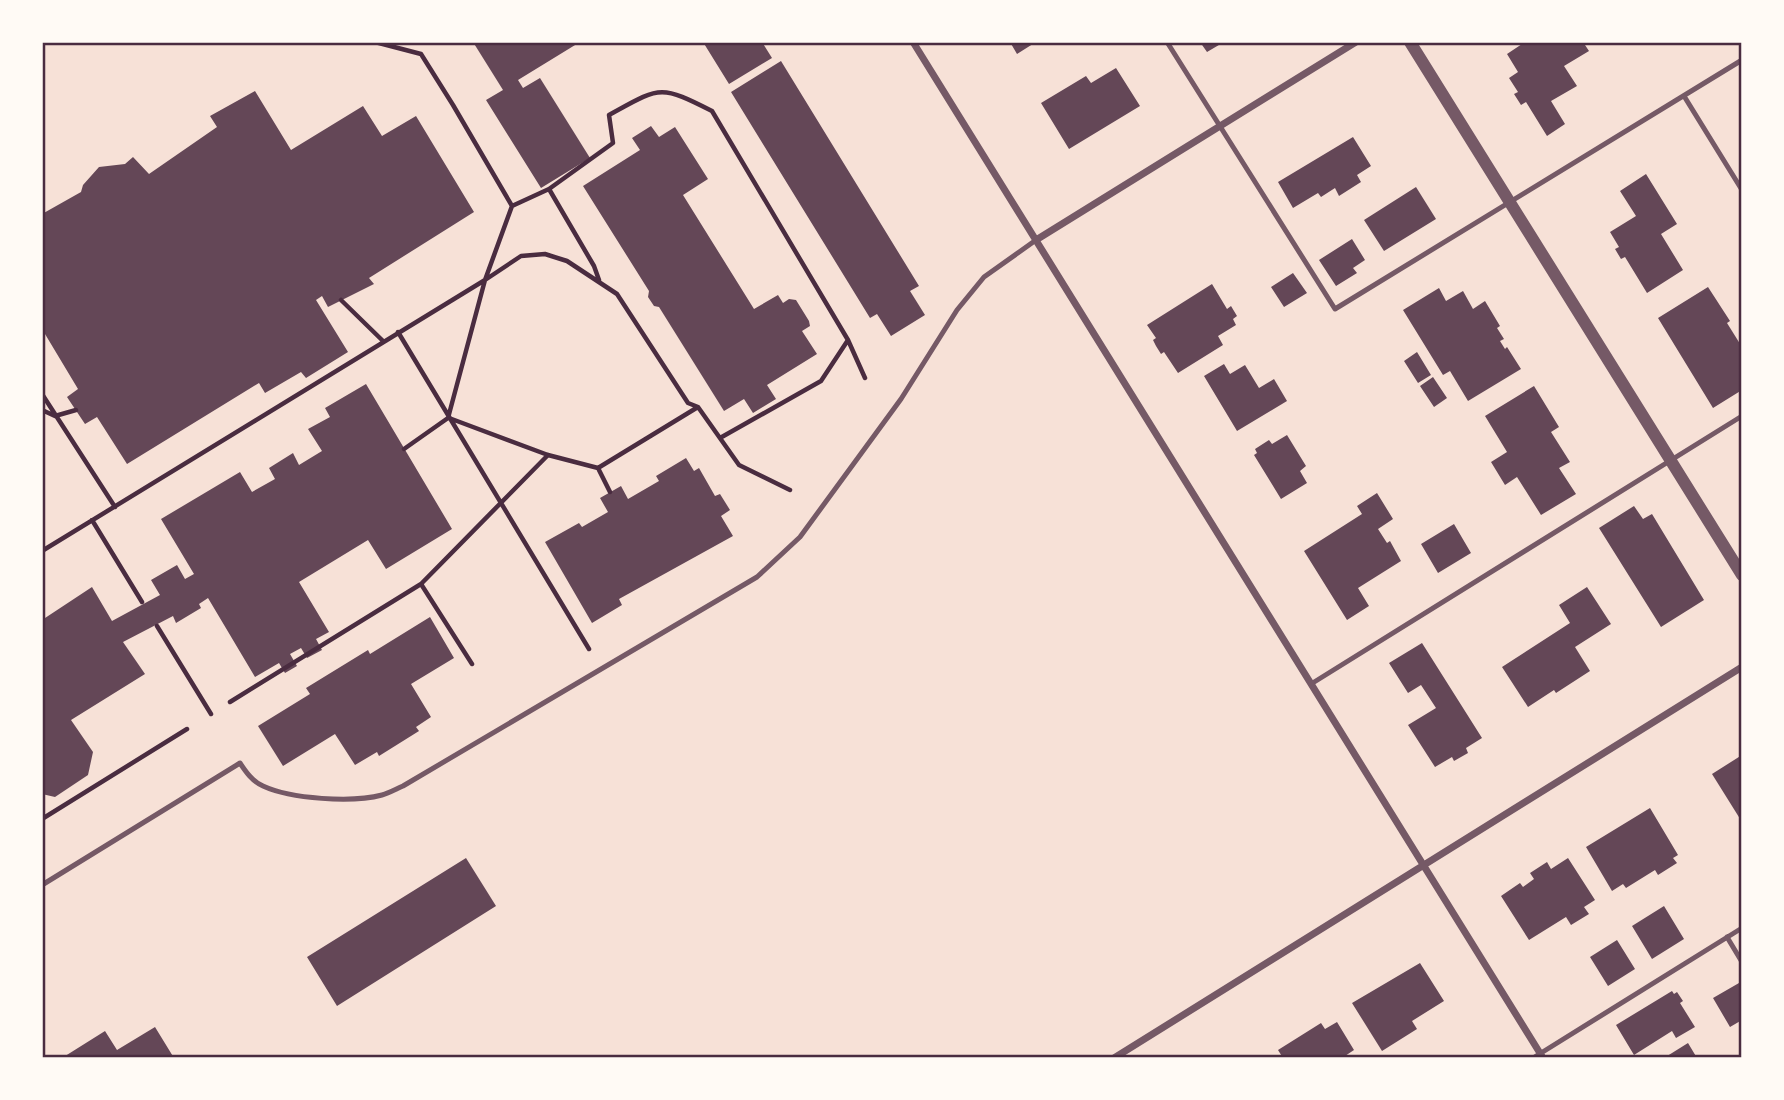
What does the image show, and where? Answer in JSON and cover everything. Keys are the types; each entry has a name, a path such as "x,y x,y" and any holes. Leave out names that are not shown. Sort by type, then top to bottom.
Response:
{"street":[{"path":"913,42 1539,1056"},
{"path":"1036,240 1356,42"},
{"path":"1410,42 1742,575"},
{"path":"1114,1058 1742,667"}],"lane":[{"path":"1167,42 1335,309 1742,60"},
{"path":"1684,96 1742,190"},
{"path":"42,885 240,763 250,777 261,785 300,796 355,799 382,795 403,786 757,577 800,537 901,399 957,310 984,277 1036,240"},
{"path":"1311,684 1742,416"},
{"path":"1539,1056 1742,928"},
{"path":"1727,937 1742,962"}],"path":[{"path":"375,42 421,54 512,206"},
{"path":"404,449 448,418 485,280 512,206 549,189 612,143 609,116 652,92 677,93 712,111 848,340 864,377"},
{"path":"549,189 594,267 599,281"},
{"path":"42,551 521,256 545,254 567,261 617,294 688,403 698,407 739,465 790,490"},
{"path":"341,300 383,341"},
{"path":"398,332 589,649"},
{"path":"720,438 821,381 848,340"},
{"path":"42,394 114,507"},
{"path":"597,468 698,407"},
{"path":"42,410 55,416 76,410"},
{"path":"448,418 548,454 597,468 610,492"},
{"path":"230,702 421,584 548,454"},
{"path":"92,520 142,602"},
{"path":"421,584 472,664"},
{"path":"157,626 211,714"},
{"path":"42,819 187,729"}],"building":[{"path":"473,42 580,42 518,80 523,88 540,78 590,158 541,188 486,100 503,90"},
{"path":"703,42 762,42 772,58 729,84"},
{"path":"1010,42 1036,42 1017,54"},
{"path":"1200,42 1224,42 1207,52"},
{"path":"1521,42 1583,42 1589,51 1564,66 1577,86 1551,101 1565,124 1547,136 1526,102 1521,105 1514,94 1518,92 1509,78 1518,72 1507,54 1522,44"},
{"path":"781,61 919,286 910,291 925,315 891,336 877,314 870,318 731,92"},
{"path":"1116,68 1140,106 1069,149 1041,103 1086,76 1091,83"},
{"path":"255,91 291,150 363,106 382,136 416,116 474,212 369,278 374,284 328,307 322,296 316,300 348,352 306,378 301,372 265,393 259,383 127,464 97,417 85,424 67,397 78,389 42,329 42,214 81,192 83,185 99,167 125,164 133,157 149,174 217,127 210,116"},
{"path":"651,126 659,137 675,127 708,179 683,195 754,309 778,295 783,303 789,299 796,300 809,321 810,326 802,331 817,354 767,385 776,399 753,413 744,399 724,411 659,307 654,306 648,297 649,291 583,186 640,150 632,138"},
{"path":"1353,137 1371,166 1357,175 1361,182 1339,196 1335,188 1321,197 1318,193 1293,208 1278,182"},
{"path":"1646,174 1677,224 1661,234 1683,270 1647,293 1625,257 1621,259 1615,249 1619,247 1610,232 1636,216 1620,191"},
{"path":"1416,187 1436,219 1384,251 1364,220"},
{"path":"1352,239 1365,260 1353,268 1357,273 1336,286 1319,260"},
{"path":"1293,273 1307,293 1284,307 1271,287"},
{"path":"1212,284 1227,309 1231,306 1237,316 1233,319 1236,325 1218,336 1223,345 1178,373 1164,352 1161,354 1153,340 1156,338 1147,325"},
{"path":"1708,287 1730,321 1727,323 1742,347 1742,390 1713,408 1658,318"},
{"path":"1439,288 1446,301 1463,291 1473,309 1485,301 1500,326 1497,328 1504,339 1500,341 1521,369 1468,401 1450,371 1443,375 1403,310"},
{"path":"1417,352 1431,375 1418,383 1404,361"},
{"path":"1224,364 1230,374 1245,365 1259,388 1274,379 1287,401 1237,431 1204,376"},
{"path":"1433,377 1447,398 1434,407 1420,386"},
{"path":"366,384 452,529 386,569 368,540 299,582 329,632 316,639 322,650 307,658 301,648 290,654 297,666 285,673 279,663 255,677 208,598 199,604 201,608 176,623 173,616 123,642 145,674 71,720 93,752 88,775 55,797 42,794 42,620 92,587 112,621 160,595 151,580 177,565 185,579 194,574 161,519 240,472 252,492 275,479 269,468 293,453 299,465 322,451 308,429 330,417 325,408"},
{"path":"1534,386 1559,427 1551,432 1570,462 1559,468 1576,494 1541,515 1517,477 1505,485 1491,462 1507,452 1485,416"},
{"path":"1287,435 1306,466 1300,471 1307,483 1281,499 1254,455 1257,453 1255,449 1269,440 1272,444"},
{"path":"686,458 694,471 699,468 715,496 720,494 730,510 721,516 733,536 619,599 622,605 592,623 545,542 579,523 582,527 608,512 600,498 621,486 628,499 659,481 656,476"},
{"path":"1377,493 1393,519 1378,529 1387,543 1390,541 1401,561 1358,588 1369,606 1347,620 1304,551 1362,514 1357,506"},
{"path":"1634,506 1643,519 1652,514 1704,600 1661,627 1599,528"},
{"path":"1454,524 1471,553 1438,573 1421,544"},
{"path":"1587,587 1611,624 1575,647 1590,671 1528,707 1502,667 1570,623 1559,605"},
{"path":"430,617 454,658 411,684 431,717 416,727 419,731 379,756 377,752 355,765 335,734 283,766 258,726 310,694 306,688 368,650 370,654"},
{"path":"1422,643 1482,738 1466,748 1468,753 1454,761 1452,757 1435,767 1408,725 1436,708 1421,685 1408,693 1389,663"},
{"path":"1742,755 1742,822 1712,774"},
{"path":"1650,808 1678,855 1673,858 1677,863 1658,875 1655,870 1626,888 1623,884 1612,891 1586,847"},
{"path":"466,858 496,906 337,1006 307,957"},
{"path":"1568,858 1595,900 1584,907 1589,914 1571,925 1566,917 1529,940 1501,896 1520,883 1523,887 1534,879 1530,873 1547,862 1551,869"},
{"path":"1664,906 1684,939 1652,959 1632,926"},
{"path":"1617,940 1635,969 1608,986 1590,957"},
{"path":"1420,963 1444,1001 1412,1021 1417,1029 1382,1051 1352,1003"},
{"path":"1739,983 1742,989 1742,1020 1730,1027 1713,998"},
{"path":"1672,991 1674,994 1677,992 1683,1001 1680,1003 1695,1027 1676,1038 1672,1031 1634,1055 1616,1025"},
{"path":"1337,1022 1354,1050 1342,1058 1283,1058 1278,1050 1321,1023 1325,1029"},
{"path":"155,1027 174,1058 62,1058 105,1031 117,1050"},
{"path":"1688,1043 1697,1058 1664,1058"}]}
